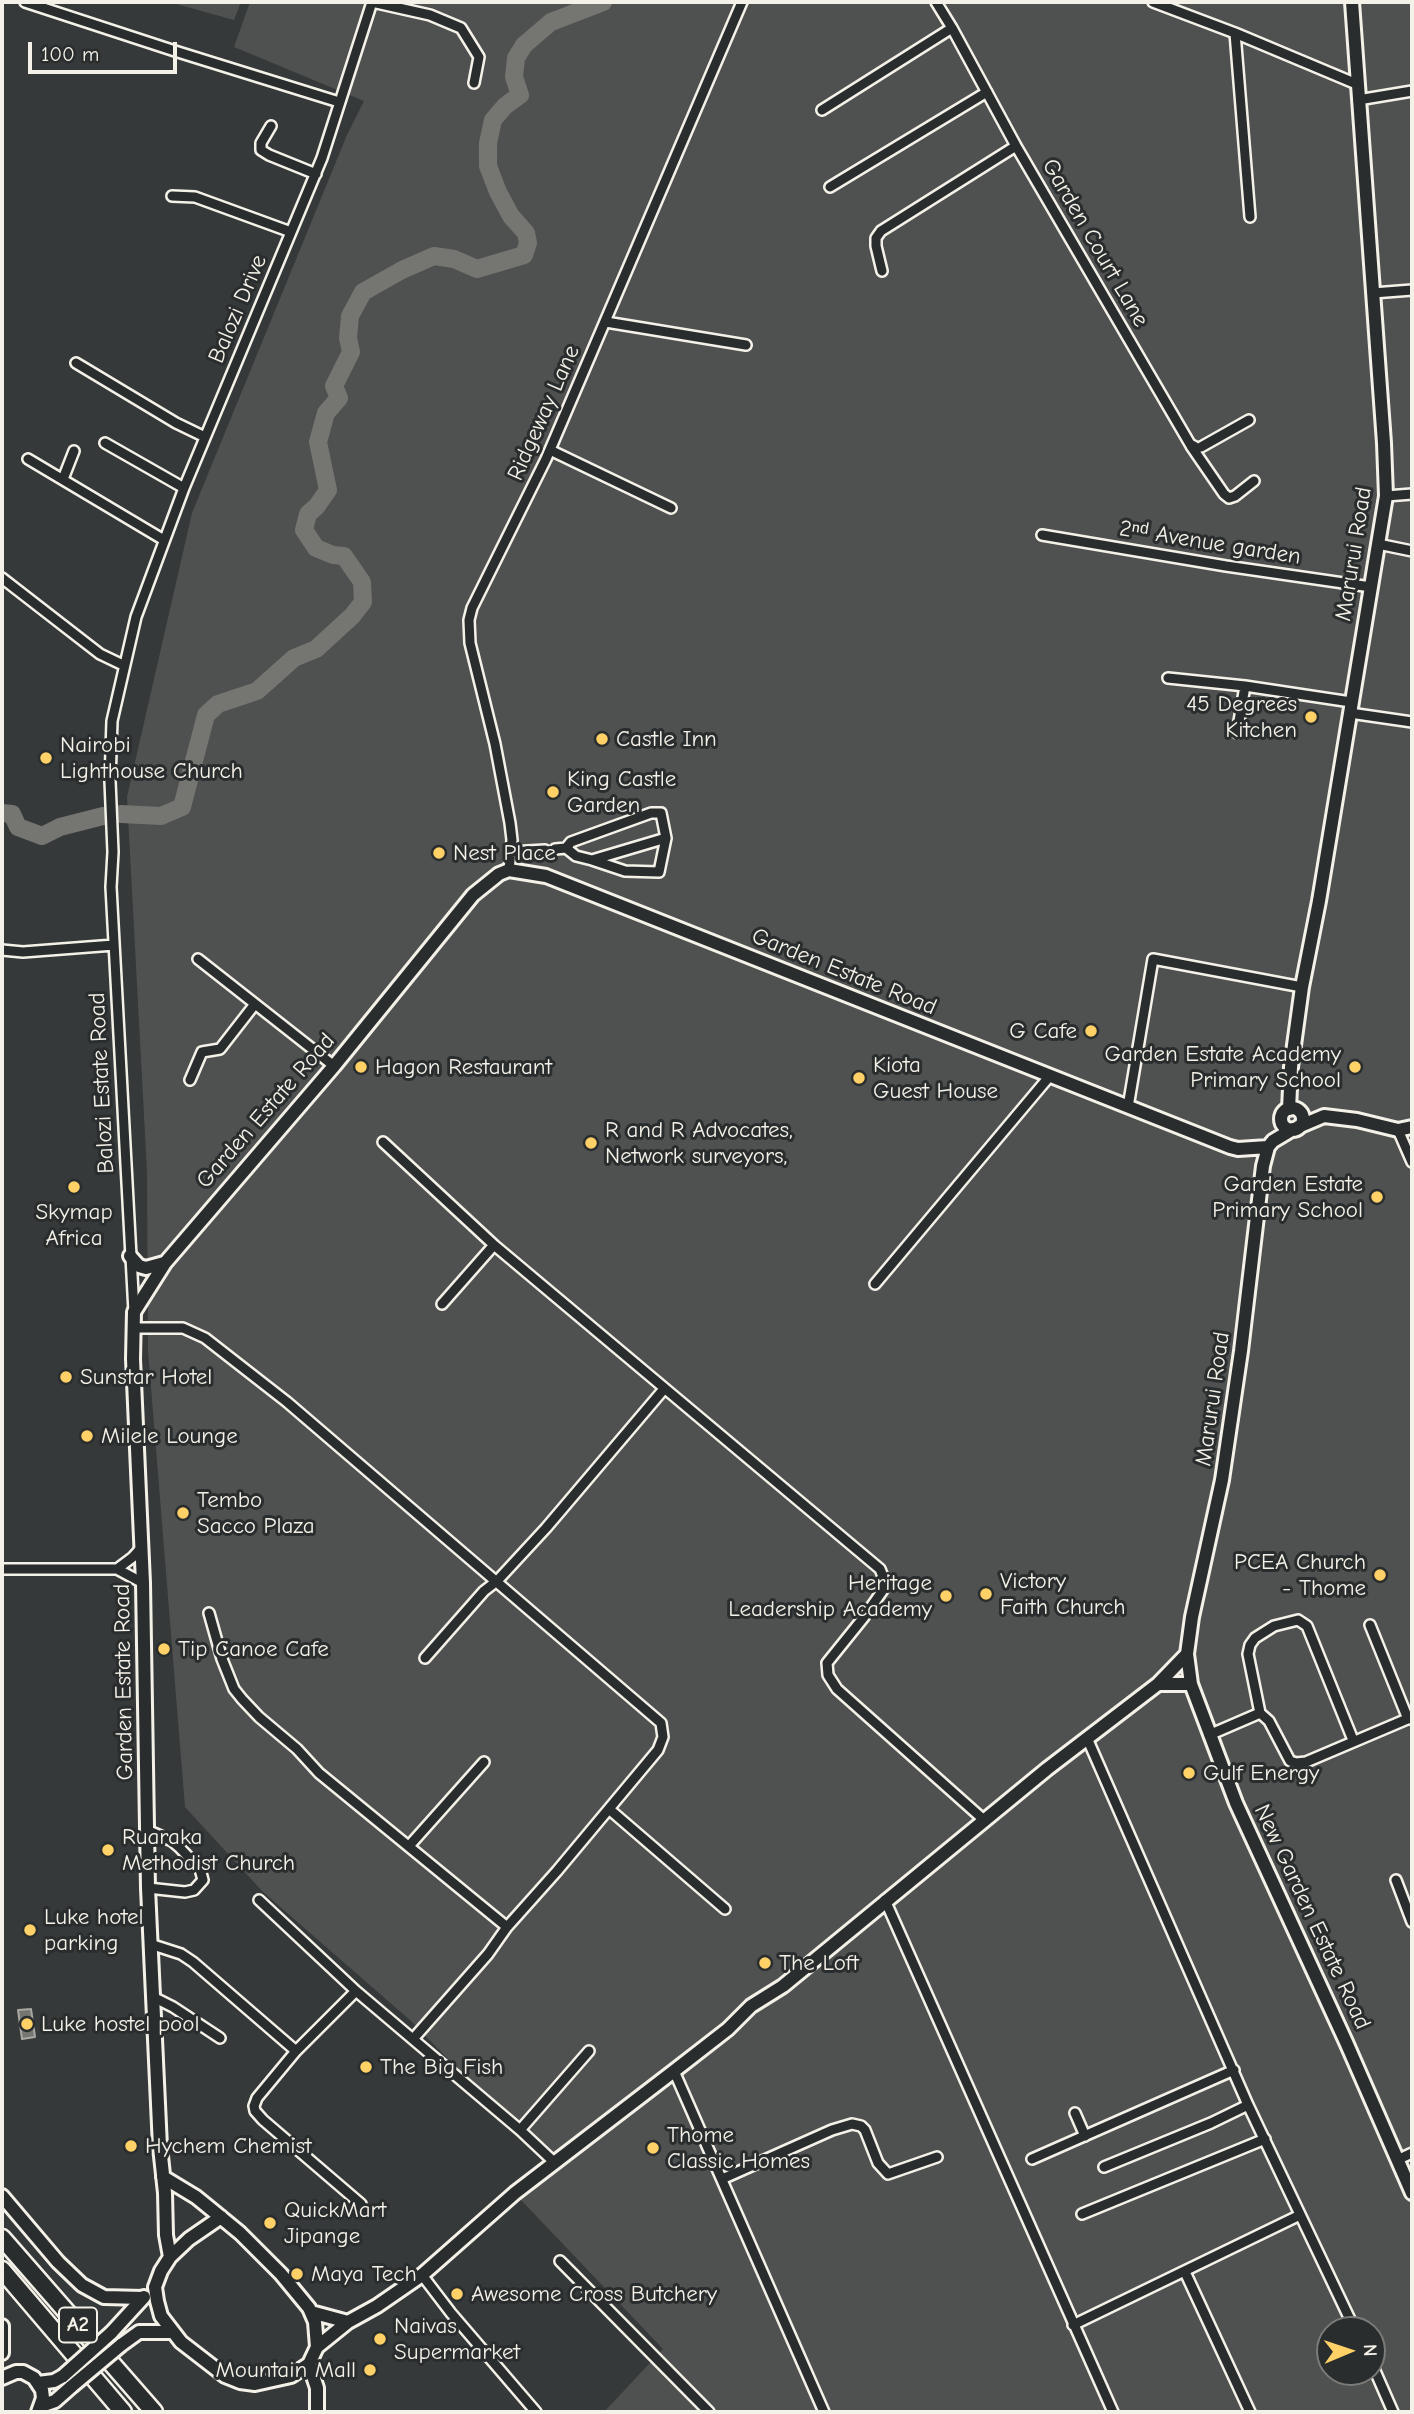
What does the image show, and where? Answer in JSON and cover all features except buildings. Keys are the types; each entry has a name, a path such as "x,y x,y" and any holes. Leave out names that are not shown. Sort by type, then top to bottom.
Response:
{"highway":[{"name":"A2","path":"2,2238 154,2412"},
{"name":"A2","path":"2,2270 123,2412"}],"street":[{"path":"25,2 340,102"},
{"path":"372,2 430,15 461,28 479,57 474,83"},
{"name":"Balozi Drive","path":"113,852 110,781 112,721 136,617 184,488 330,138 372,2"},
{"name":"Ridgeway Lane","path":"509,870 510,823 487,706 470,643 469,620 472,608 550,450 742,2"},
{"name":"Garden Court Lane","path":"936,2 953,28 1016,146 1191,446 1229,498 1236,496 1254,481"},
{"path":"1153,2 1359,85"},
{"name":"Marurui Road","path":"1187,1654 1192,1617 1222,1480 1241,1351 1263,1166 1271,1144 1289,1112 1291,1067 1302,987 1319,901 1386,496 1352,2"},
{"path":"822,110 953,28"},
{"path":"1235,33 1250,217"},
{"path":"1358,100 1412,90"},
{"path":"830,187 987,92"},
{"path":"271,126 264,135 261,150 316,174"},
{"path":"882,271 876,246 876,238 881,231 1016,146"},
{"path":"172,196 195,197 291,232"},
{"path":"1373,293 1412,290"},
{"path":"606,322 746,345"},
{"path":"76,363 139,402 205,437"},
{"path":"1191,446 1201,447 1249,420"},
{"path":"105,443 184,488"},
{"path":"550,450 671,508"},
{"path":"63,479 74,451"},
{"path":"28,458 164,540"},
{"path":"1386,496 1412,494"},
{"name":"2ⁿᵈ Avenue garden","path":"1042,535 1371,587"},
{"path":"1378,544 1412,551"},
{"path":"2,578 100,654 123,665"},
{"path":"1168,678 1245,686 1412,722"},
{"path":"1237,733 1245,686"},
{"path":"511,852 566,848 571,842 651,813 661,813 666,838 659,872 625,871 576,856 566,848"},
{"path":"592,860 666,838"},
{"name":"Balozi Estate Road","path":"113,852 111,887 134,1312"},
{"name":"Garden Estate Road","path":"170,2258 166,2235 150,1944 146,1830 144,1583 134,1312 164,1263 334,1066 473,895 499,874 509,870 528,872 568,884 1049,1077 1238,1149 1271,1144 1295,1128 1324,1116"},
{"path":"2,950 23,952 114,945"},
{"path":"198,959 334,1066"},
{"path":"1128,1107 1153,959 1302,987"},
{"path":"190,1080 202,1052 220,1049 255,1004"},
{"path":"875,1284 1049,1077"},
{"path":"1289,1112 1357,1120 1398,1130 1412,1127"},
{"path":"1289,1112 1301,1114 1303,1120 1295,1128 1284,1126 1289,1112"},
{"path":"1398,1130 1412,1162"},
{"path":"383,1143 494,1245 880,1569 884,1579 883,1590 827,1663 828,1675 837,1689 984,1820"},
{"path":"1238,1149 1263,1166"},
{"path":"442,1304 494,1245"},
{"path":"130,1256 139,1266 146,1268 164,1263"},
{"path":"133,1328 183,1328 205,1338 287,1402 661,1723 662,1743 507,1927 488,1954 413,2039"},
{"path":"425,1658 546,1528 664,1389"},
{"path":"117,1569 142,1548"},
{"path":"2,1569 117,1569 144,1583"},
{"path":"209,1613 234,1689 259,1717 297,1749 319,1773 507,1927"},
{"path":"1353,1740 1307,1626 1297,1620 1267,1630 1250,1645 1248,1654 1261,1713 1269,1721 1290,1761 1306,1762 1410,1718 1370,1625"},
{"path":"155,2287 161,2316 181,2342 209,2366 240,2382 255,2385 291,2376 309,2364 317,2347 348,2322 422,2275 554,2162 728,2029 751,2006 783,1986 984,1820 1158,1684 1187,1654"},
{"name":"New Garden Estate Road","path":"1187,1654 1191,1684 1236,1803 1412,2193"},
{"path":"1158,1684 1191,1684"},
{"path":"1209,1735 1261,1713"},
{"path":"1087,1738 1248,2105 1348,2316"},
{"path":"409,1846 484,1762"},
{"path":"609,1809 725,1909"},
{"path":"146,1830 180,1847 200,1869 203,1880 194,1890 185,1892 148,1888"},
{"path":"1395,1880 1412,1922"},
{"path":"259,1900 356,1991 554,2162"},
{"path":"885,1900 1112,2412"},
{"path":"150,1944 181,1954 193,1962 296,2051"},
{"path":"356,1991 296,2051 257,2098 254,2106 256,2111 361,2204"},
{"path":"153,1997 219,2038"},
{"path":"520,2130 589,2051"},
{"path":"1032,2160 1234,2070"},
{"path":"674,2071 824,2412"},
{"path":"1104,2167 1248,2105"},
{"path":"1074,2113 1085,2136"},
{"path":"722,2179 832,2130 852,2124 865,2130 878,2163 888,2174 937,2158"},
{"path":"1082,2214 1265,2139"},
{"path":"1397,2160 1412,2153"},
{"path":"163,2177 186,2190 220,2217 297,2291 315,2322 317,2347"},
{"path":"2,2196 58,2262 82,2285 104,2297 143,2298"},
{"path":"1073,2325 1300,2215"},
{"path":"38,2383 54,2381 63,2376 111,2333 155,2287 170,2258 195,2234 220,2217"},
{"path":"560,2262 709,2412"},
{"path":"1185,2272 1250,2412"},
{"path":"422,2275 451,2314 536,2412"},
{"path":"311,2312 348,2322"},
{"path":"2,2326 2,2353"},
{"path":"39,2409 55,2401 139,2332 172,2332"},
{"path":"309,2364 317,2388 317,2412"},
{"path":"2,2378 10,2373 23,2372 34,2378 42,2390 39,2409"},
{"path":"1382,2386 1393,2412"}],"shaded area":[{"path":"169,2 241,2 234,20"},
{"path":"250,2 1412,2 1412,2412 604,2412 663,2349 521,2200 556,2170 411,2021 263,1892 185,1807 148,1350 147,1172 127,797 192,513 347,135 364,101 234,47"},
{"name":"Luke hostel pool","path":"31,2009 35,2037 22,2039 18,2010"}],"waterway":[{"path":"121,814 161,816 182,807 206,715 218,704 257,691 294,658 316,649 352,616 363,602 362,582 344,556 316,548 304,530 308,514 328,490 318,442 326,413 339,398 334,386 351,352 348,338 350,316 363,292 434,256 454,259 477,269 524,255 528,243 526,233 511,216 488,166 488,143 493,120 505,106 520,95 514,77 516,58 524,45 551,22 603,2"},
{"path":"2,813 12,814 18,827 42,836 60,827 103,816"}],"place":[{"name":"45 Degrees Kitchen","path":"1311,717"},
{"name":"Castle Inn","path":"602,739"},
{"name":"Nairobi Lighthouse Church","path":"46,758"},
{"name":"King Castle Garden","path":"553,792"},
{"name":"Nest Place","path":"439,853"},
{"name":"G Cafe","path":"1091,1031"},
{"name":"Hagon Restaurant","path":"361,1067"},
{"name":"Garden Estate Academy Primary School","path":"1355,1067"},
{"name":"Kiota Guest House","path":"859,1078"},
{"name":"R and R Advocates, Network surveyors,","path":"591,1143"},
{"name":"Skymap Africa","path":"74,1187"},
{"name":"Garden Estate Primary School","path":"1377,1197"},
{"name":"Sunstar Hotel","path":"66,1377"},
{"name":"Milele Lounge","path":"87,1436"},
{"name":"Tembo Sacco Plaza","path":"183,1513"},
{"name":"PCEA Church - Thome","path":"1380,1575"},
{"name":"Victory Faith Church","path":"986,1594"},
{"name":"Heritage Leadership Academy","path":"946,1596"},
{"name":"Tip Canoe Cafe","path":"164,1649"},
{"name":"Gulf Energy","path":"1189,1773"},
{"name":"Ruaraka Methodist Church","path":"108,1850"},
{"name":"Luke hotel parking","path":"30,1930"},
{"name":"The Loft","path":"765,1963"},
{"name":"Luke hostel pool","path":"27,2024"},
{"name":"The Big Fish","path":"366,2067"},
{"name":"Hychem Chemist","path":"131,2146"},
{"name":"Thome Classic Homes","path":"653,2148"},
{"name":"QuickMart Jipange","path":"270,2223"},
{"name":"Maya Tech","path":"297,2274"},
{"name":"Awesome Cross Butchery","path":"457,2294"},
{"name":"Naivas Supermarket","path":"380,2339"},
{"name":"Mountain Mall","path":"370,2370"}]}
